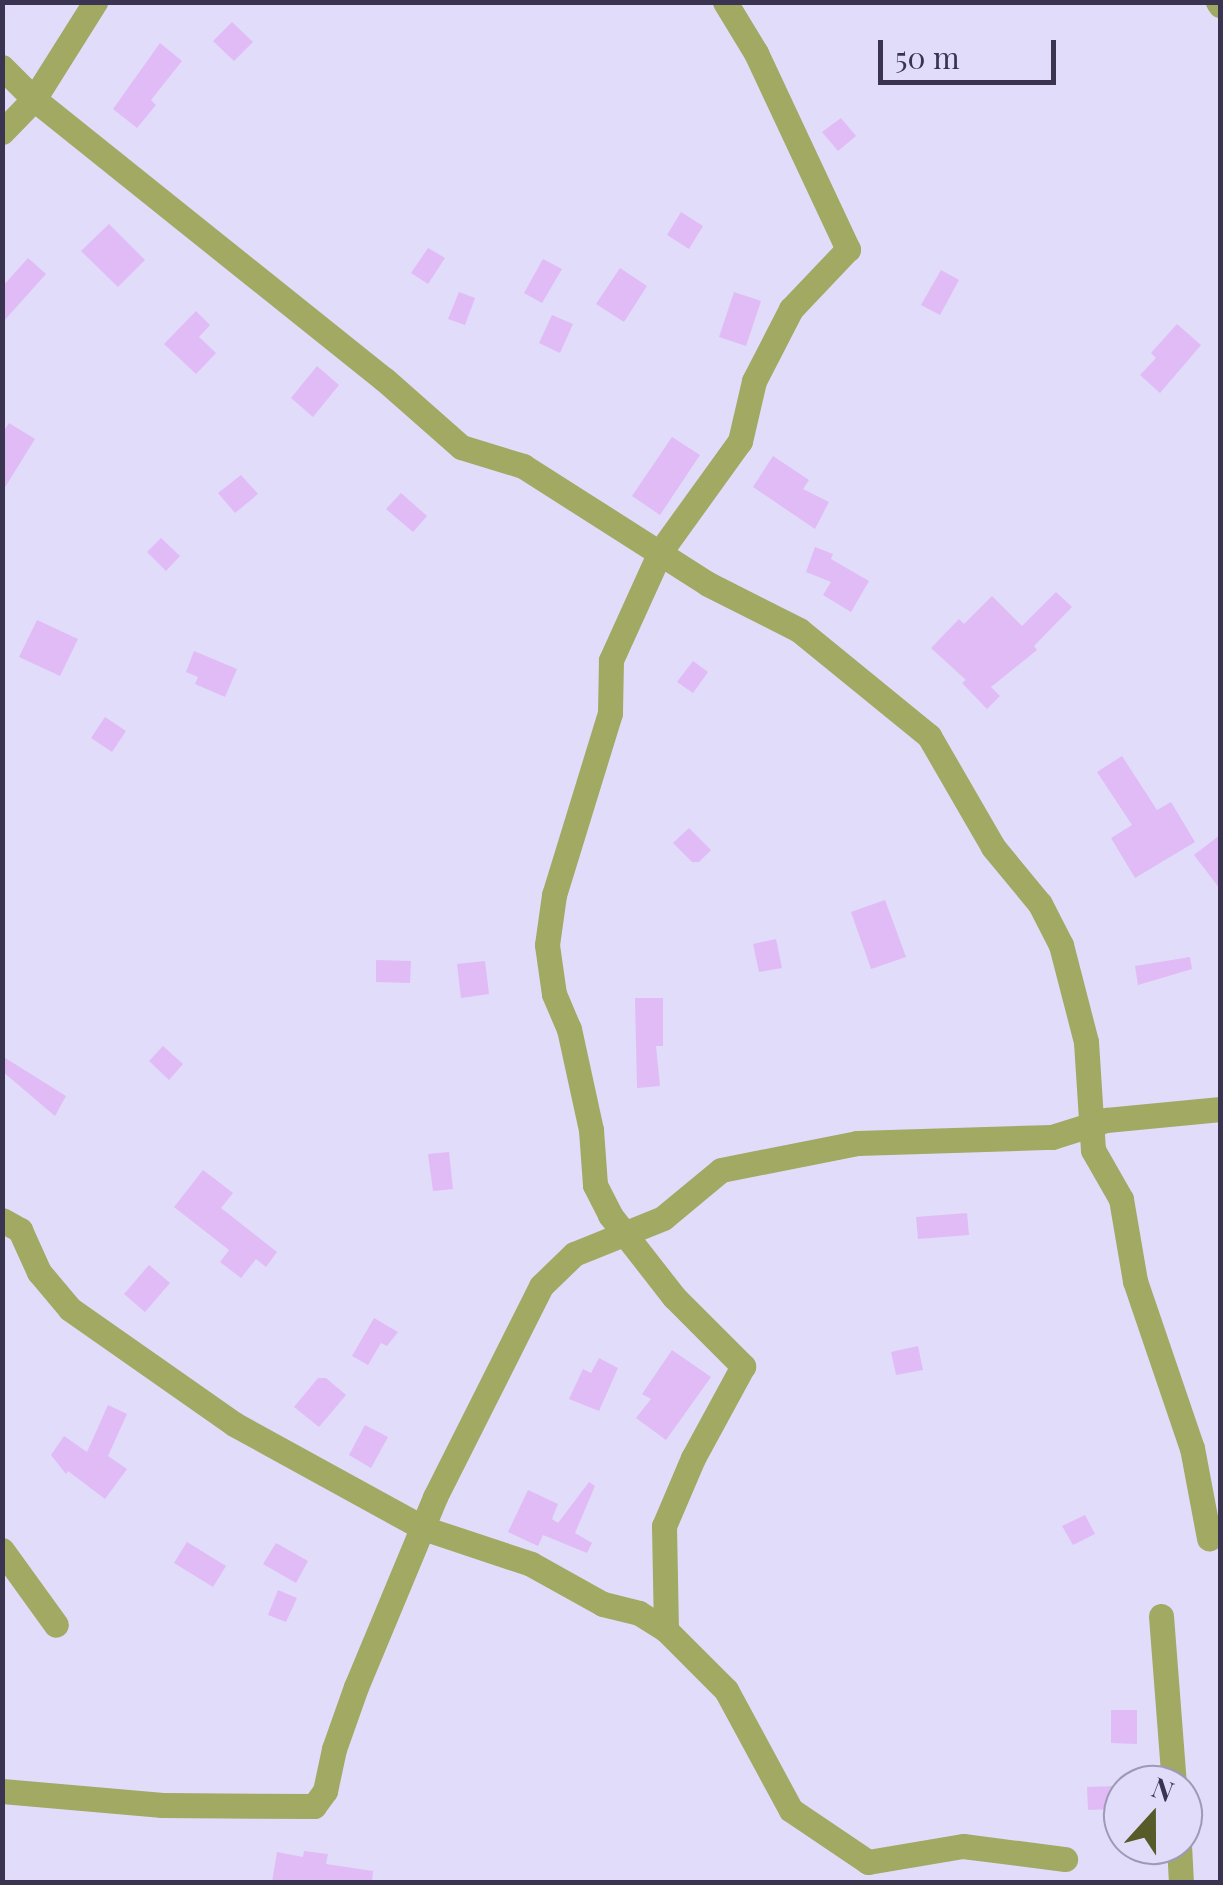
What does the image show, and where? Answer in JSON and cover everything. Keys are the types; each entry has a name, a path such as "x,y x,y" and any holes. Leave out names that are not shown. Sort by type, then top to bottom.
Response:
{"street":[{"path":"2,132 34,99 95,2"},
{"path":"666,1630 664,1526 693,1458 743,1366 674,1296 624,1232 596,1184 591,1130 570,1029 554,994 547,945 554,895 610,713 611,660 660,552 740,441 754,381 790,309 848,250 756,53 725,2"},
{"path":"2,68 34,99 384,379 461,446 523,466 708,584 798,630 930,736 992,848 1040,904 1060,945 1086,1042 1093,1150 1121,1199 1147,1323 1192,1448 1209,1538"},
{"path":"2,1791 162,1805 314,1806 325,1791 334,1749 356,1686 422,1528 541,1286 574,1254 663,1218 720,1170 857,1143 1052,1137 1092,1124 1220,1109"},
{"path":"2,1220 20,1230 39,1272 70,1309 234,1424 422,1528 531,1564 603,1604 639,1614 666,1630 726,1690 792,1810 868,1862 963,1846 1065,1860"},
{"path":"2,1550 56,1625"},
{"path":"1161,1616 1172,1765"}],"building":[{"path":"232,22 253,42 234,61 213,41"},
{"path":"160,43 182,61 151,100 156,105 137,128 113,109"},
{"path":"841,118 856,136 838,151 822,132"},
{"path":"681,212 703,226 689,249 667,235"},
{"path":"109,224 145,260 118,287 81,251"},
{"path":"428,248 445,258 428,284 411,273"},
{"path":"28,258 46,274 2,323 2,287"},
{"path":"543,259 562,269 542,303 524,293"},
{"path":"620,268 647,286 624,322 596,304"},
{"path":"941,270 959,280 940,315 921,305"},
{"path":"459,292 475,298 465,325 448,319"},
{"path":"734,292 761,301 746,346 719,337"},
{"path":"196,311 210,325 199,337 216,353 196,374 164,344"},
{"path":"552,315 573,324 560,353 539,343"},
{"path":"1177,324 1201,345 1160,393 1140,375 1156,358 1151,353"},
{"path":"317,366 339,385 313,417 291,398"},
{"path":"9,423 35,439 2,492 2,434"},
{"path":"672,437 700,455 660,515 632,496"},
{"path":"773,456 809,480 803,489 829,502 815,529 753,487"},
{"path":"241,475 258,494 235,513 218,493"},
{"path":"401,493 427,516 413,532 386,509"},
{"path":"161,538 180,556 166,571 147,552"},
{"path":"815,547 833,554 831,559 869,581 851,612 823,595 831,582 806,572"},
{"path":"1056,592 1072,607 1034,646 1037,650 991,687 1000,696 987,709 962,683 966,680 931,648 959,619 964,624 992,596 1022,626"},
{"path":"37,620 78,639 60,676 19,657"},
{"path":"194,651 237,669 225,697 195,684 198,677 186,672"},
{"path":"693,661 708,672 693,693 677,682"},
{"path":"105,717 126,731 112,752 91,738"},
{"path":"1122,756 1157,810 1171,802 1195,842 1135,878 1111,838 1132,825 1097,772"},
{"path":"689,828 711,850 699,862 692,862 673,843"},
{"path":"1220,835 1220,889 1194,855"},
{"path":"885,900 906,957 871,969 851,912"},
{"path":"776,939 782,968 759,972 753,944"},
{"path":"1190,957 1192,969 1138,985 1135,966"},
{"path":"376,960 411,961 410,983 376,982"},
{"path":"485,961 489,994 461,998 457,964"},
{"path":"635,998 663,998 663,1046 656,1046 660,1086 637,1088"},
{"path":"163,1046 183,1064 169,1080 149,1061"},
{"path":"2,1056 66,1096 55,1116 2,1071"},
{"path":"449,1152 453,1189 433,1191 428,1154"},
{"path":"203,1170 233,1193 221,1208 277,1252 266,1267 256,1259 241,1278 220,1262 229,1250 174,1207"},
{"path":"967,1213 969,1235 918,1239 916,1217"},
{"path":"149,1265 170,1283 145,1312 124,1294"},
{"path":"374,1318 398,1332 387,1346 381,1343 368,1365 352,1356"},
{"path":"918,1346 923,1370 896,1375 891,1352"},
{"path":"672,1350 711,1377 666,1440 636,1418 651,1399 642,1394"},
{"path":"599,1358 618,1368 599,1411 569,1399 583,1369 591,1373"},
{"path":"318,1378 326,1378 346,1395 319,1427 294,1407"},
{"path":"108,1405 127,1414 108,1456 127,1469 105,1499 68,1471 66,1474 51,1455 64,1436 87,1452"},
{"path":"365,1425 388,1437 371,1468 349,1455"},
{"path":"589,1482 595,1486 575,1533 592,1543 587,1553 543,1535 538,1546 508,1532 528,1490 558,1504 552,1519 558,1523"},
{"path":"1085,1515 1095,1534 1073,1545 1062,1526"},
{"path":"187,1542 226,1566 213,1587 174,1563"},
{"path":"276,1543 308,1561 296,1583 263,1564"},
{"path":"278,1590 297,1598 286,1622 268,1615"},
{"path":"1111,1710 1137,1710 1137,1744 1111,1743"},
{"path":"1103,1786 1103,1810 1088,1810 1087,1787"},
{"path":"304,1851 328,1854 326,1864 373,1871 372,1882 272,1882 277,1852 303,1857"}]}
